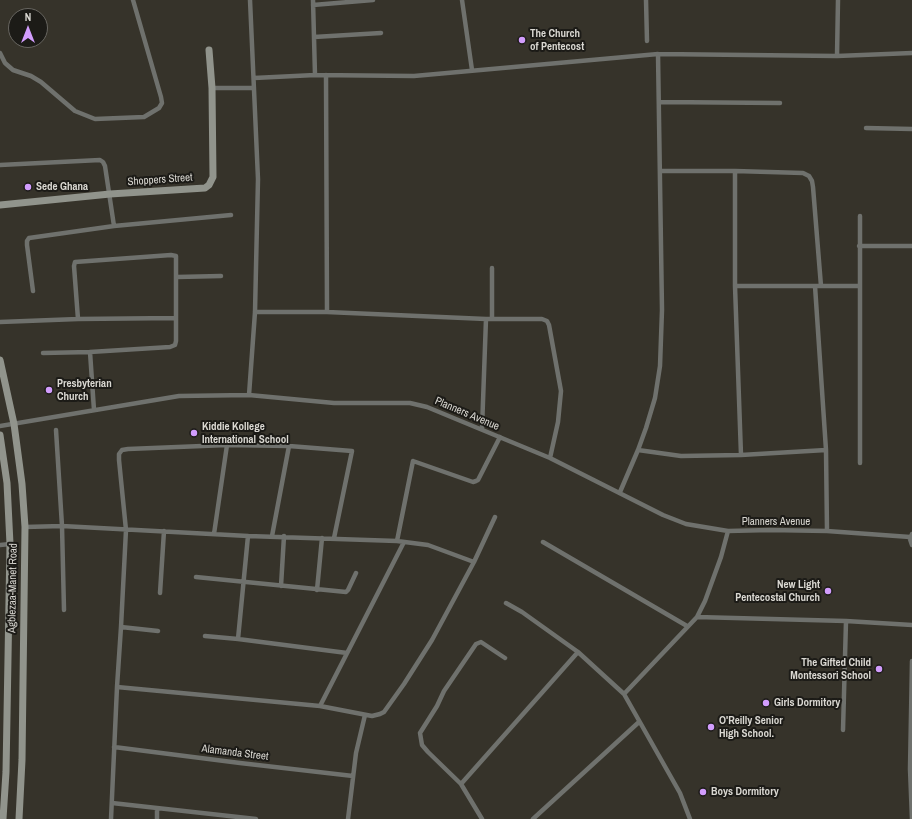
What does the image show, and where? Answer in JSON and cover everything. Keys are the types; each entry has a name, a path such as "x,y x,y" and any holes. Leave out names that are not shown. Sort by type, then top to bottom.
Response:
{"main road":[{"name":"Shoppers Street","path":"0,205 110,194 205,188 209,185 213,177 212,88 209,50"},
{"name":"Agblezaa-Manet Road","path":"0,360 14,424 22,484 25,527 22,760 19,819"},
{"name":"Agblezaa-Manet Road","path":"0,435 6,483 10,544 3,819"}],"street":[{"path":"0,53 5,63 13,70 32,76 75,111 95,119 144,117 159,108 162,103 133,0"},
{"path":"249,395 255,312 258,179 250,0"},
{"path":"315,75 313,2 373,0"},
{"path":"462,0 472,70"},
{"path":"646,0 647,41"},
{"path":"837,56 838,0"},
{"path":"314,37 381,33"},
{"path":"254,78 315,75 414,76 658,54 837,56 912,53"},
{"path":"620,492 638,450 655,398 660,366 662,310 658,54"},
{"path":"326,75 327,312"},
{"path":"212,88 254,88"},
{"path":"659,102 780,103"},
{"path":"866,128 912,129"},
{"path":"0,165 100,160 105,166 114,226"},
{"path":"660,171 803,173 809,176 813,186 821,286"},
{"path":"735,171 735,286 741,455"},
{"path":"33,291 27,245 29,238 114,226 231,215"},
{"path":"860,216 860,463"},
{"path":"860,246 912,246"},
{"path":"43,353 90,352 175,346 176,256 171,255 75,262 74,266 78,319"},
{"path":"492,268 492,319"},
{"path":"176,277 221,276"},
{"path":"735,286 860,286"},
{"path":"814,286 826,450 827,531"},
{"path":"255,312 327,312 486,319 542,319 547,321 561,390 558,422 550,458"},
{"path":"0,322 78,319 176,318"},
{"path":"482,429 486,319"},
{"path":"90,352 94,410"},
{"name":"Planners Avenue","path":"0,426 178,396 249,395 334,403 410,403 427,407 550,458 663,515 686,524 728,531 827,531 911,535"},
{"path":"56,430 62,526 64,610"},
{"path":"396,541 413,461 473,482 478,480 500,437"},
{"path":"111,819 126,530 119,460 122,450 227,445 289,446 352,451 334,538"},
{"path":"214,534 227,445"},
{"path":"272,536 289,446"},
{"path":"638,450 681,456 741,455 826,450"},
{"path":"117,687 320,706 376,716 384,712 432,640 474,562 495,517"},
{"path":"25,527 62,526 126,530 164,530 248,536 284,536 396,541 428,545 474,562"},
{"path":"160,593 164,530"},
{"path":"624,694 697,617 706,601 728,531"},
{"path":"911,535 912,545"},
{"path":"238,638 248,536"},
{"path":"281,586 284,536"},
{"path":"318,590 322,538"},
{"path":"320,706 404,542"},
{"path":"543,542 687,626"},
{"path":"0,545 10,544"},
{"path":"196,577 347,592 356,573"},
{"path":"506,603 528,616 578,652 624,694 680,793 690,819"},
{"path":"697,617 846,621 912,625"},
{"path":"842,730 846,621"},
{"path":"121,627 158,631"},
{"path":"205,636 238,638 347,653"},
{"path":"482,819 461,784 422,745 420,733 437,706 444,691 476,644 481,642 505,658"},
{"path":"461,784 578,652"},
{"path":"912,661 910,769 912,819"},
{"path":"348,819 356,753 365,715"},
{"path":"533,819 639,722"},
{"name":"Alamanda Street","path":"114,747 353,776"},
{"path":"112,803 210,817 256,819"},
{"path":"157,809 157,819"}],"place":[{"name":"The Church of Pentecost","path":"522,40"},
{"name":"Sede Ghana","path":"28,187"},
{"name":"Presbyterian Church","path":"49,390"},
{"name":"Kiddie Kollege International School","path":"194,433"},
{"name":"New Light Pentecostal Church","path":"828,591"},
{"name":"The Gifted Child Montessori School","path":"879,669"},
{"name":"Girls Dormitory","path":"766,703"},
{"name":"O'Reilly Senior High School.","path":"711,727"},
{"name":"Boys Dormitory","path":"703,792"}]}
